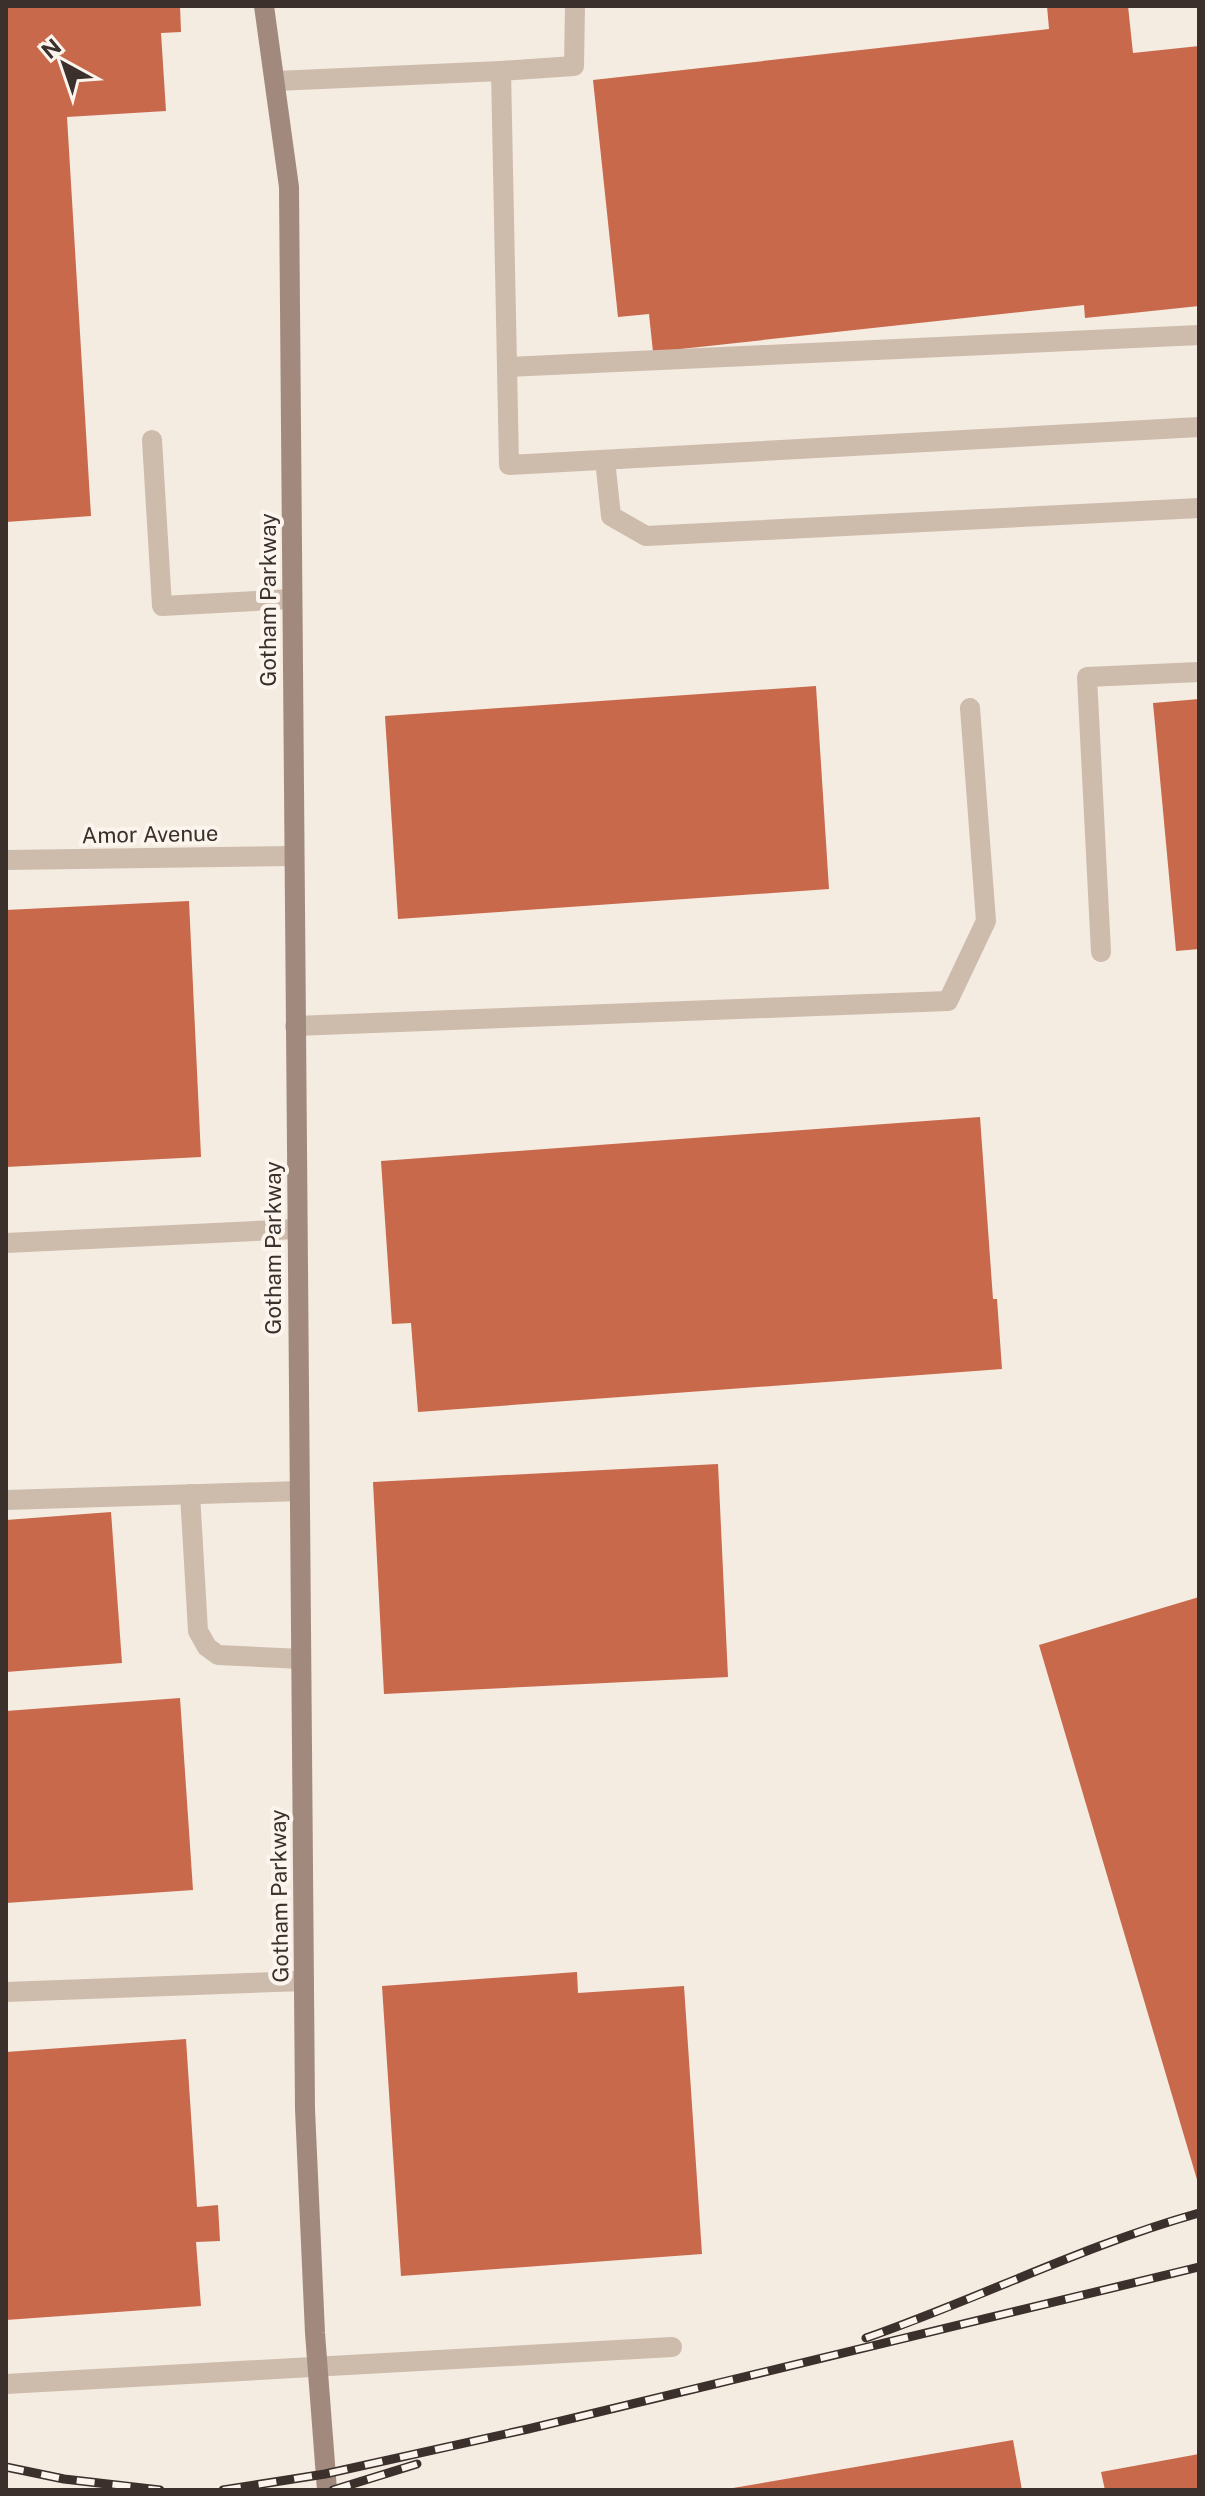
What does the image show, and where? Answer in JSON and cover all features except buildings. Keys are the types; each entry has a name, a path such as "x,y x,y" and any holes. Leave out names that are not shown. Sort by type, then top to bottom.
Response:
{"street":[{"name":"Gotham Parkway","path":"264,6 289,187 305,2109 327,2490"},
{"path":"276,81 574,66 575,6"},
{"path":"501,71 509,465 1199,427"},
{"path":"507,367 1199,335"},
{"path":"152,440 162,606 292,599"},
{"path":"605,460 611,516 646,536 1199,508"},
{"path":"1101,952 1087,677 1199,672"},
{"path":"295,1026 948,1001 986,921 970,708"},
{"name":"Amor Avenue","path":"6,860 294,856"},
{"path":"6,1243 297,1229"},
{"path":"6,1500 299,1491"},
{"path":"190,1494 198,1631 207,1647 218,1655 301,1659"},
{"path":"6,1992 304,1981"},
{"path":"6,2384 672,2347"}],"railway":[{"path":"866,2338 1073,2256 1199,2213"},
{"path":"223,2490 325,2474 528,2429 1199,2267"},
{"path":"333,2490 417,2464"},
{"path":"6,2467 64,2479 160,2490"}]}
